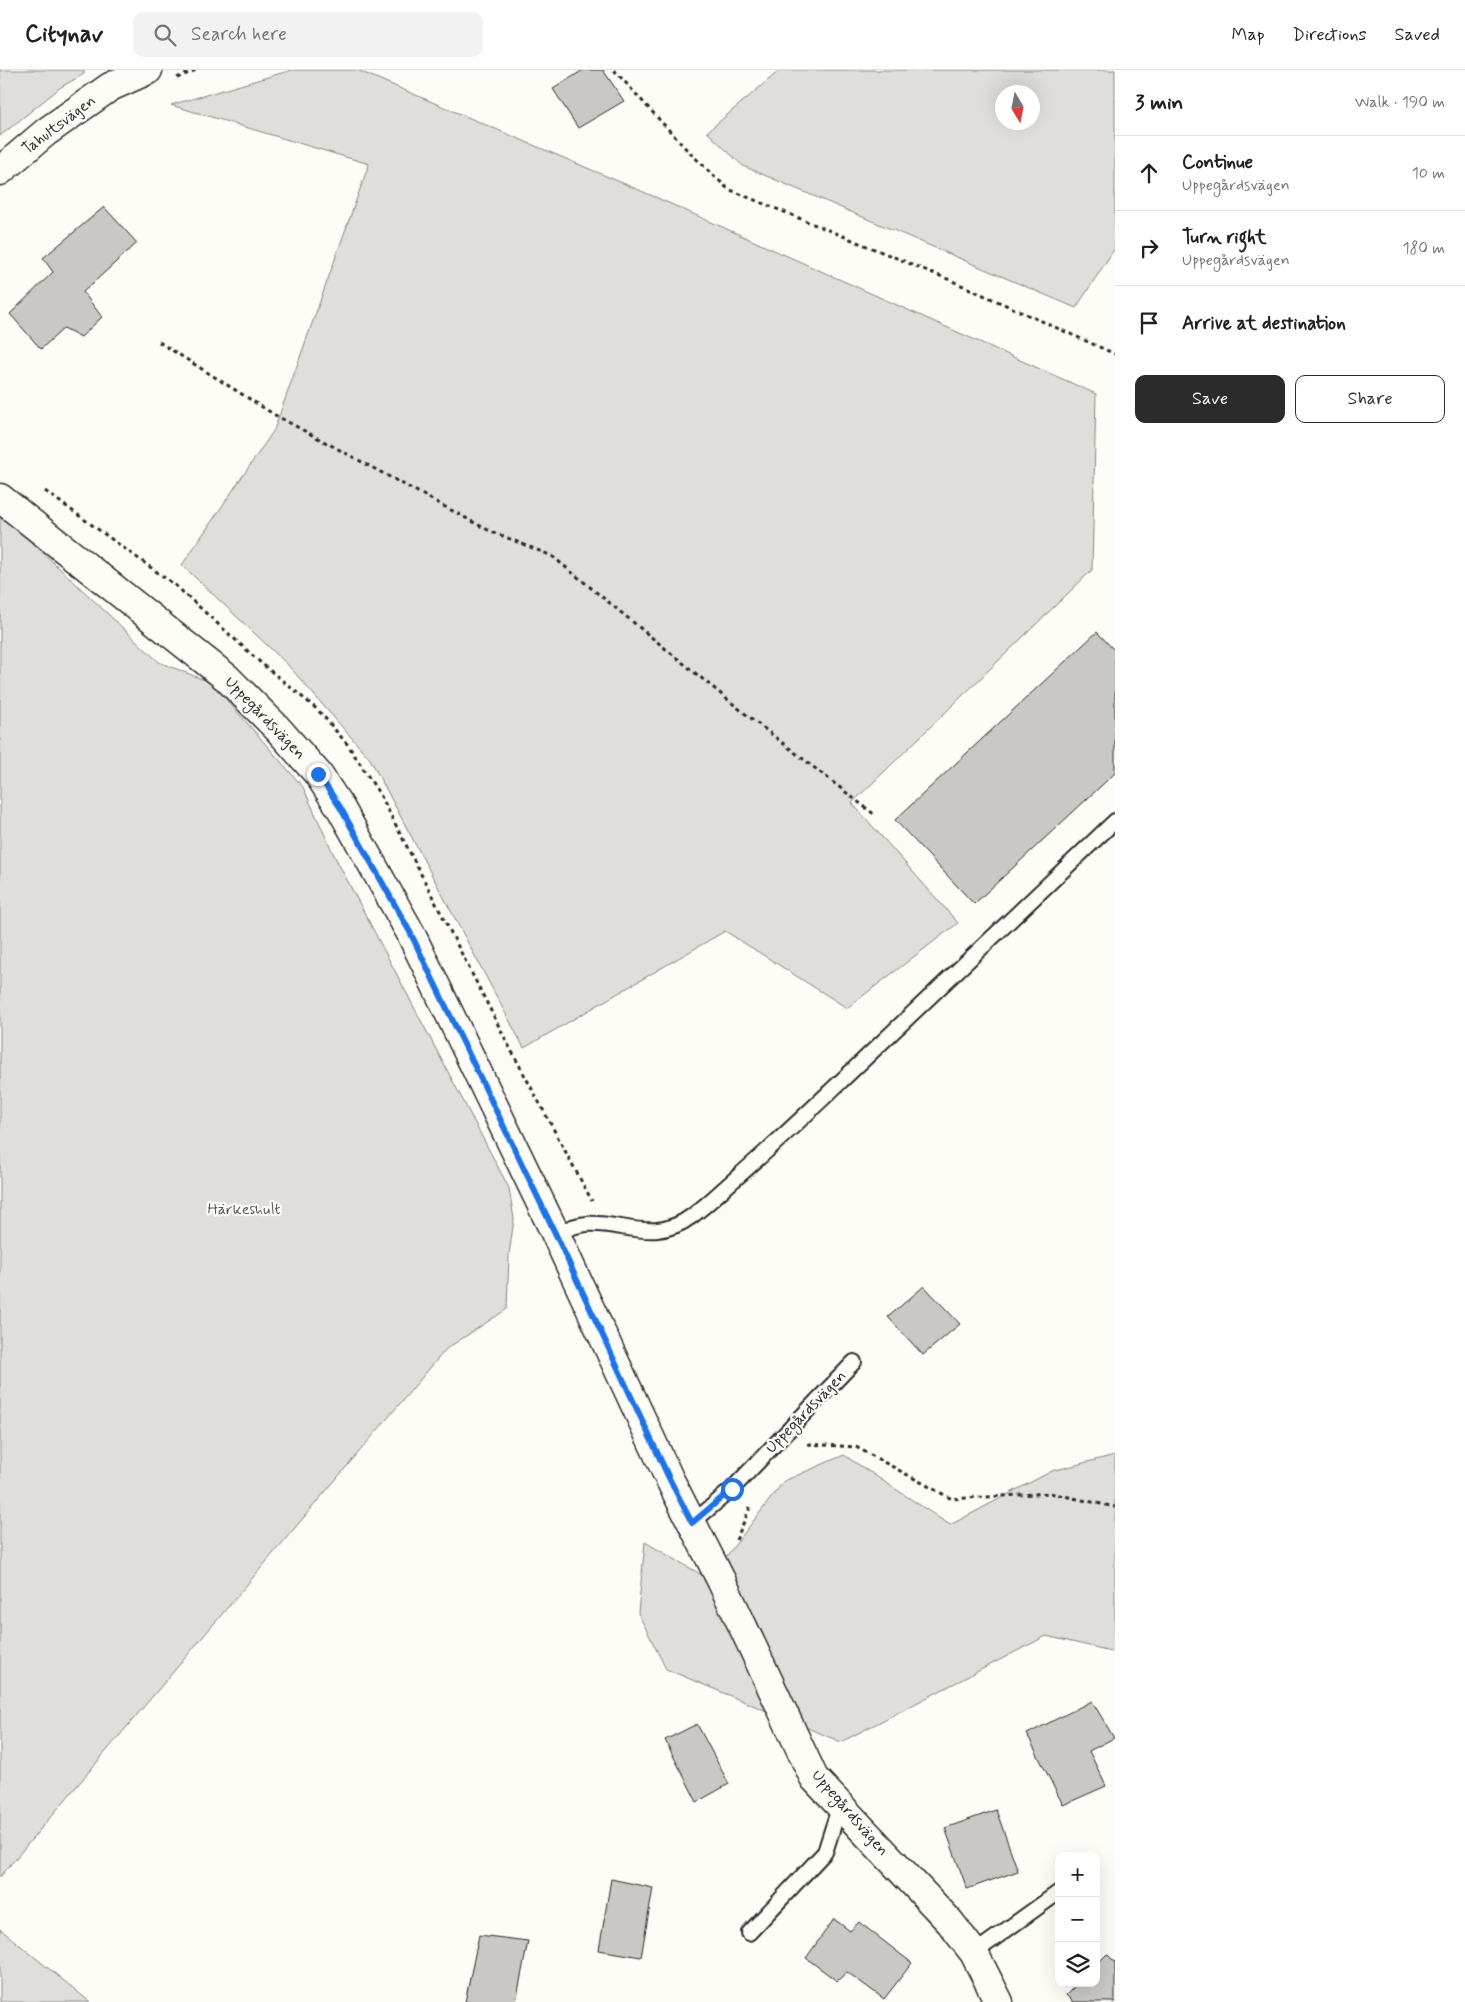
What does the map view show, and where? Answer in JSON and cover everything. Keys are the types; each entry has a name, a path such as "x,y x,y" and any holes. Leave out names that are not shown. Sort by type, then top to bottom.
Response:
{"street":[{"name":"Tahultsvägen","path":"0,171 46,132 110,87 148,70"},
{"name":"Uppegårdsvägen","path":"0,498 227,678 277,728 318,774 340,807 410,932 556,1235 669,1478 721,1580 814,1778 950,1922 974,1953 999,2002"}],"lane":[{"path":"556,1235 572,1226 585,1223 600,1223 645,1232 657,1231 675,1226 692,1216 774,1145 1115,821"},
{"name":"Uppegårdsvägen","path":"692,1523 732,1489 854,1362"},
{"path":"749,1933 825,1852 840,1805"},
{"path":"974,1953 1055,1895"}],"path":[{"path":"614,70 688,151 728,189 950,280 1115,354"},
{"path":"159,342 275,415 488,530 552,556 743,712 876,815"},
{"path":"803,1444 856,1447 952,1499 1050,1493 1115,1507"},
{"path":"721,1580 752,1501"}],"green space":[{"path":"0,70 84,70 84,74 61,87 0,136"},
{"path":"292,70 357,70 653,196 1096,394 1092,570 852,803 958,923 847,1008 725,931 524,1048 370,759 287,664 182,565 274,430 369,164 171,105"},
{"path":"780,70 1115,70 1115,248 1076,308 743,166 707,132"},
{"name":"Härkeshult","path":"0,517 22,533 159,662 212,683 303,787 334,855 509,1188 514,1219 509,1255 507,1309 446,1349 0,1877"},
{"path":"844,1455 950,1525 1052,1471 1115,1455 1115,1652 1046,1636 841,1742 666,1669 638,1613 645,1542 709,1579 784,1481"},
{"path":"0,1929 90,2002 0,2002"}],"building":[{"path":"583,70 603,70 624,101 578,128 553,89"},
{"path":"104,207 137,243 83,292 102,317 81,337 64,328 41,349 10,314 53,272 43,258"},
{"path":"1097,632 1115,651 1115,773 974,904 895,820"},
{"path":"924,1286 960,1324 923,1355 888,1317"},
{"path":"1092,1701 1114,1738 1089,1751 1106,1786 1063,1805 1027,1734"},
{"path":"697,1724 729,1784 697,1802 665,1740"},
{"path":"996,1810 1018,1871 967,1889 945,1828"},
{"path":"611,1879 653,1888 641,1957 599,1950"},
{"path":"834,1919 850,1931 859,1922 912,1963 884,1999 847,1972 837,1981 806,1958"},
{"path":"479,1935 528,1941 516,2002 465,2002"},
{"path":"1107,1954 1115,1962 1115,2002 1073,2002 1066,1995 1074,1987 1100,1987 1100,1961"}],"route":[{"path":"318,774 340,807 410,932 692,1523 732,1489"}]}
